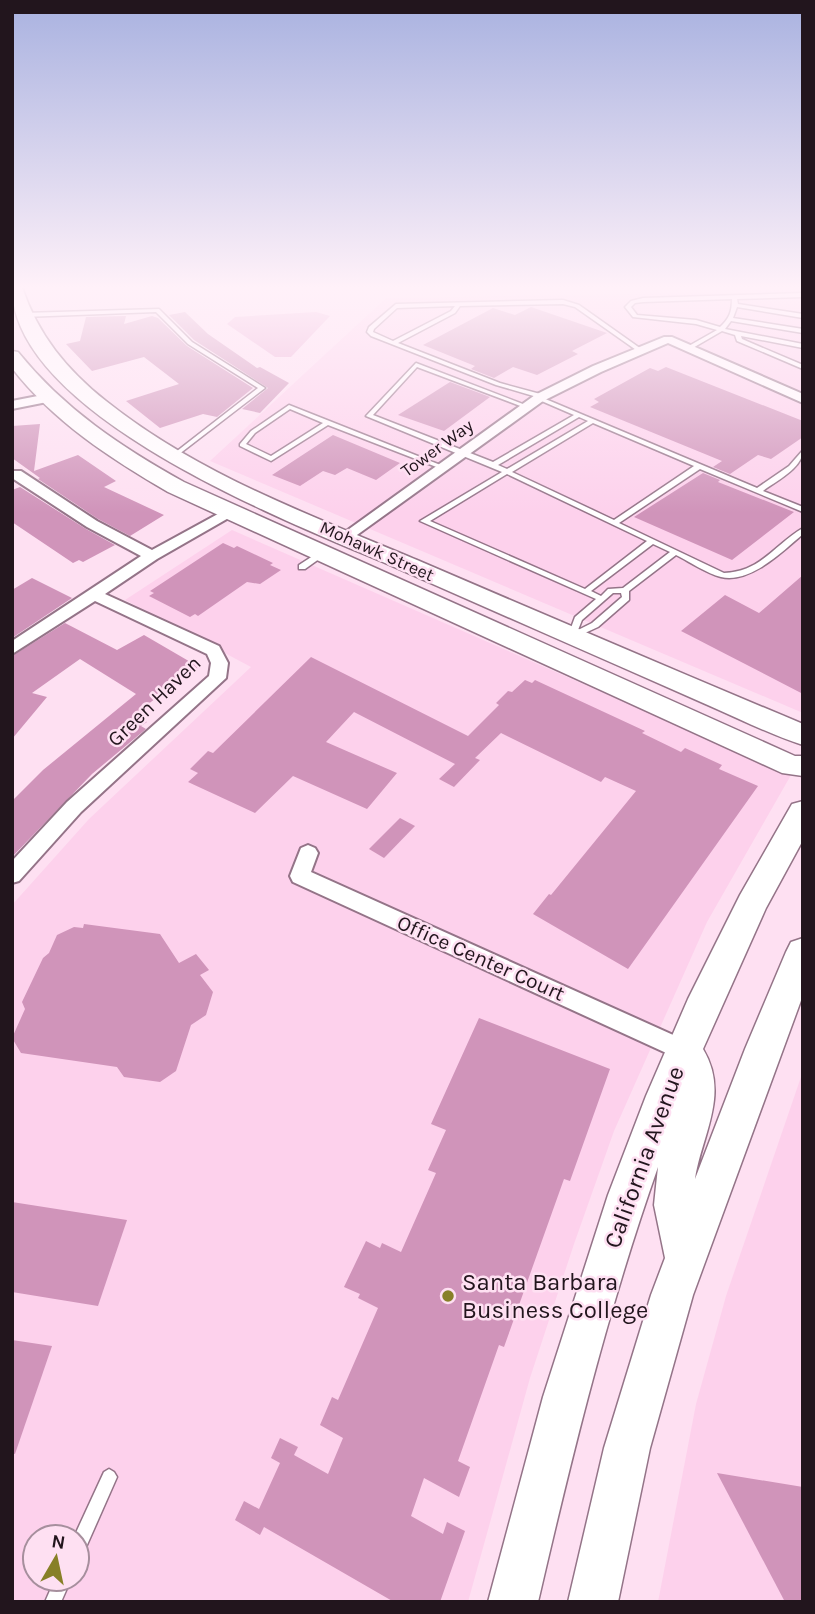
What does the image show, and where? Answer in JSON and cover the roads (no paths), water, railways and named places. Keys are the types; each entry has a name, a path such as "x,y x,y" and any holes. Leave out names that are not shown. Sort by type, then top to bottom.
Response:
{"main road":[{"name":"Mohawk Street","path":"17,362 48,398 81,426 140,467 271,530 312,560 792,766 803,766"},
{"name":"Mohawk Street","path":"55,362 114,417 174,456 345,537 803,735"},
{"path":"48,398 63,399 114,417"},
{"path":"271,530 329,540 345,537"},
{"path":"312,560 346,551 421,570"},
{"name":"California Avenue","path":"513,1602 551,1448 585,1327 623,1212 683,1050 719,969 775,857 803,812"},
{"path":"593,1602 628,1448 685,1257 763,1049 803,953"},
{"path":"683,1050 692,1061 699,1091 697,1108 674,1187 675,1212 685,1257"}],"street":[{"name":"Tower Way","path":"345,537 525,406 616,362"},
{"path":"721,362 803,399"},
{"path":"12,405 48,398"},
{"path":"16,474 92,524 152,556"},
{"path":"12,649 152,556 232,512"},
{"name":"Green Haven","path":"12,875 74,807 217,678 221,667 219,657 212,650 92,594"},
{"name":"Office Center Court","path":"308,853 300,876 683,1050"}],"lane":[{"path":"174,456 262,388 221,362"},
{"path":"443,362 540,397 803,510"},
{"path":"525,406 416,365 369,416 507,472 718,573 735,575 763,563 803,530"},
{"path":"328,422 271,459 242,445 253,432 289,407 328,422 441,467"},
{"path":"493,466 579,415"},
{"path":"593,421 424,521 602,599"},
{"path":"758,491 791,467 803,449"},
{"path":"614,523 699,466"},
{"path":"585,592 652,541"},
{"path":"572,636 578,619 611,591 625,590 675,552"},
{"path":"572,636 595,625 626,598 625,590"},
{"path":"88,1523 109,1477"}],"place":[{"name":"Santa Barbara Business College","path":"448,1296"}]}
